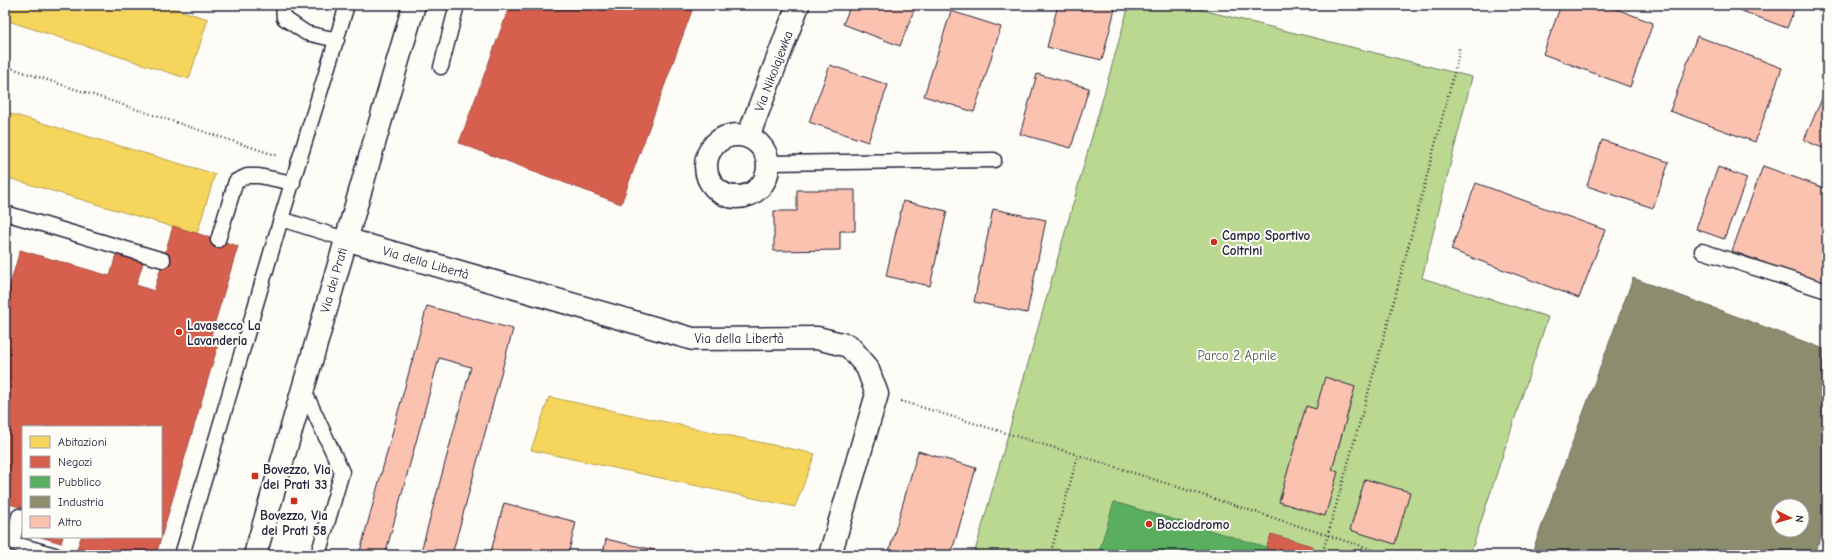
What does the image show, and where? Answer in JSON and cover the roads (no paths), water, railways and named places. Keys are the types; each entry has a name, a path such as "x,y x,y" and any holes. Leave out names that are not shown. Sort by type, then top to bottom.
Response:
{"street":[{"name":"Via dei Prati","path":"255,555 345,239 414,5"},
{"name":"Via Nikolajewka","path":"748,137 798,5"},
{"path":"732,135 748,137 758,143 765,152 768,163 766,179 756,191 741,197 725,195 713,185 706,171 708,155 718,142 732,135"},
{"name":"Via della Libertà","path":"345,239 693,339 817,338 849,346 867,367 877,394 830,555"}],"lane":[{"path":"283,5 284,18 306,33 337,40"},
{"path":"182,555 281,219 347,5"},
{"path":"441,67 457,5"},
{"path":"768,163 994,160"},
{"path":"218,240 236,181 248,176 259,176 292,183"},
{"path":"5,213 163,260"},
{"path":"281,219 345,239"},
{"path":"1702,251 1827,291"},
{"path":"302,388 342,472 318,555"},
{"path":"19,516 8,542 55,555"}],"place":[{"name":"Campo Sportivo Coltrini","path":"1214,242"},
{"name":"Lavasecco La Lavanderia","path":"179,332"},
{"name":"Bovezzo, Via dei Prati 33","path":"255,476"},
{"name":"Bovezzo, Via dei Prati 58","path":"294,501"},
{"name":"Bocciodromo","path":"1149,524"}],"park label":[{"name":"Parco 2 Aprile","path":"1237,355"}]}
